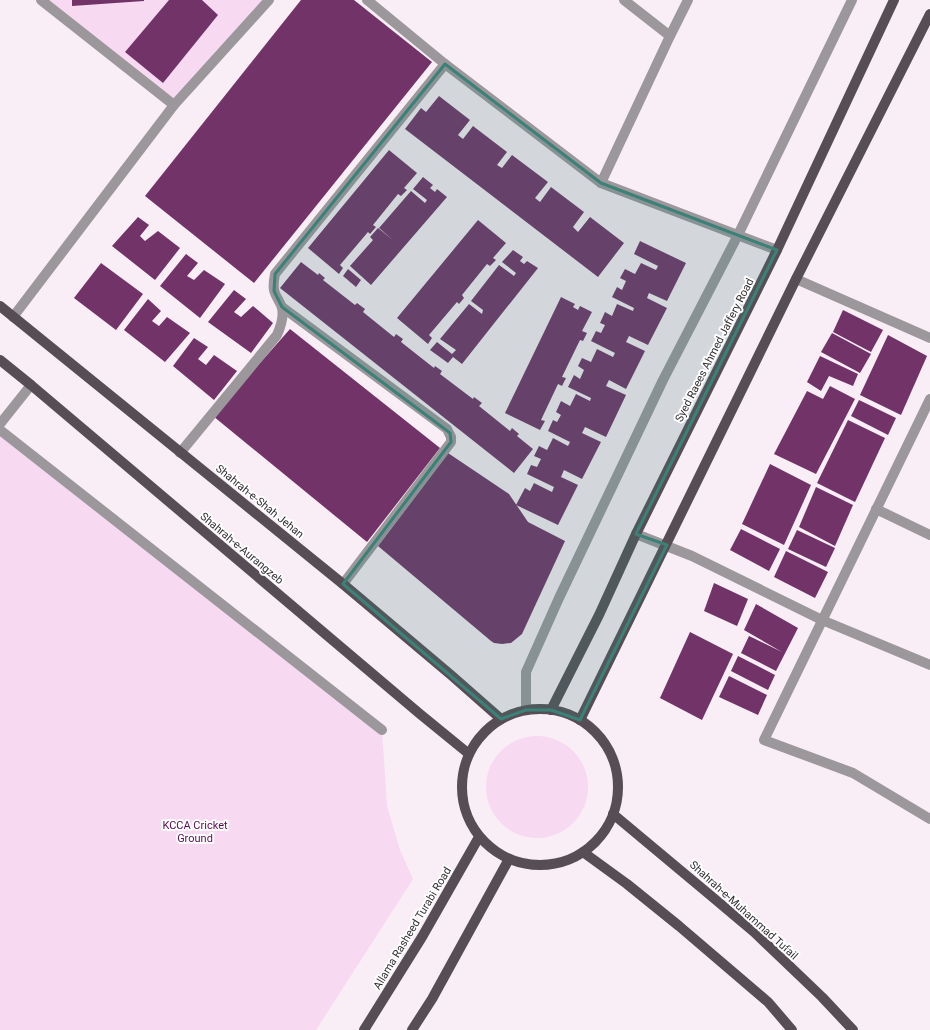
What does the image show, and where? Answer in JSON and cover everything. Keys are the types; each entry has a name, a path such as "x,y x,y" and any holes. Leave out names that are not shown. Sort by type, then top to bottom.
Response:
{"main road":[{"name":"Syed Raees Ahmed Jaffery Road","path":"552,710 599,615 636,534 778,250 894,0"},
{"path":"580,720 796,279 930,14"},
{"name":"Shahrah-e-Shah Jehan","path":"0,306 343,584 452,675 501,719"},
{"name":"Shahrah-e-Aurangzeb","path":"0,360 32,385 469,754"},
{"path":"526,710 552,710 562,712 580,720 597,734 610,751 617,772 618,793 614,814 606,829 596,842 584,852 560,863 534,865 509,859 493,850 479,837 469,822 463,805 461,788 463,770 469,754 477,740 488,728 501,719 526,710"},
{"name":"Shahrah-e-Muhammad Tufail","path":"614,814 754,932 822,997 853,1030"},
{"name":"Allama Rasheed Turabi Road","path":"364,1030 422,937 479,837"},
{"path":"584,852 680,926 768,1002 792,1030"},
{"path":"412,1030 432,999 509,859"}],"street":[{"path":"41,0 174,105"},
{"path":"13,317 174,105 269,0"},
{"path":"368,0 445,64 601,182 778,250"},
{"path":"624,0 670,36"},
{"path":"601,182 688,0"},
{"path":"526,710 526,672 550,618 663,380 738,235 852,0"},
{"path":"180,452 277,335 282,325 283,314 282,307 274,291 273,284 275,274 445,64"},
{"path":"796,279 930,338"},
{"path":"282,307 447,429 452,437 451,442 343,584"},
{"path":"0,424 32,385"},
{"path":"930,401 764,740 853,773 930,819"},
{"path":"0,430 382,730"},
{"path":"876,509 930,535"},
{"path":"636,534 692,556 822,620 930,665"}],"highlighted area":[{"path":"445,64 601,183 777,250 636,534 667,545 580,720 551,710 526,710 501,719 343,584 451,442 450,433 282,307 274,291 275,274"}],"green space":[{"path":"41,0 270,0 174,105"},
{"name":"KCCA Cricket Ground","path":"0,435 382,730 387,806 400,850 413,879 316,1030 0,1030"},
{"path":"537,736 557,739 566,744 580,758 585,767 588,787 585,807 580,816 566,830 557,835 537,838 517,835 508,830 494,816 489,807 486,787 489,767 494,758 508,744 517,739"}],"building":[{"path":"72,0 144,0 144,1 72,6"},
{"path":"169,0 202,0 218,15 163,83 125,52"},
{"path":"301,0 354,0 432,62 254,283 145,196"},
{"path":"439,96 470,120 458,135 463,139 473,126 507,152 497,165 502,168 512,155 548,182 535,198 540,202 551,187 584,212 573,227 578,232 590,217 624,243 598,277 405,129 421,108 426,112"},
{"path":"389,150 417,173 404,188 407,190 401,196 398,194 373,225 376,227 370,234 368,232 340,265 343,268 339,274 308,248"},
{"path":"423,177 433,185 430,188 435,192 437,189 447,197 371,285 350,266 373,240 370,237 378,228 393,240 379,228 411,191 425,203 427,200 413,189"},
{"path":"138,217 149,225 140,236 145,241 158,231 180,248 155,280 112,246"},
{"path":"478,220 506,243 493,258 496,260 490,266 487,264 462,295 464,298 459,304 457,302 429,335 432,338 428,344 397,318"},
{"path":"640,241 686,263 667,301 649,293 647,298 667,308 648,345 629,336 626,342 645,351 626,389 609,380 606,386 626,395 606,437 585,427 582,433 601,442 582,479 564,470 561,477 578,485 558,525 516,505 525,488 530,491 534,483 552,492 554,487 527,474 531,465 537,467 541,459 534,456 539,446 547,450 553,438 568,446 570,442 548,431 553,420 557,422 561,415 556,412 561,401 570,406 576,394 590,401 591,398 568,387 574,375 580,379 584,370 578,366 582,358 591,362 597,349 613,357 615,353 591,341 596,331 601,333 605,325 600,323 605,312 612,316 617,304 633,311 634,308 612,297 617,287 622,290 626,281 620,278 625,269 635,274 641,263 656,270 658,266 634,254"},
{"path":"513,250 523,257 520,261 524,264 527,261 538,268 462,364 453,357 448,363 430,350 437,342 452,354 456,350 440,339 469,304 482,314 483,310 471,301 499,265 514,276 516,273 502,262"},
{"path":"186,254 198,263 187,276 194,280 204,270 225,284 200,318 160,286"},
{"path":"301,262 318,275 319,273 325,278 323,280 355,305 357,303 365,309 363,312 394,337 396,334 403,339 401,342 434,368 435,366 442,371 440,374 473,399 474,397 482,403 479,406 510,431 512,428 519,434 517,436 533,449 514,473 280,288"},
{"path":"101,263 143,294 116,330 74,298"},
{"path":"348,269 361,280 356,287 343,276"},
{"path":"234,290 246,299 234,312 241,317 253,306 273,323 251,353 208,322"},
{"path":"561,297 575,304 573,307 578,310 580,306 592,312 582,331 587,333 583,341 580,340 562,377 566,378 562,386 558,384 541,420 545,421 540,430 505,413"},
{"path":"148,299 161,311 152,321 159,326 167,317 190,333 165,362 124,330"},
{"path":"843,310 883,330 871,352 833,332"},
{"path":"290,329 440,448 367,542 213,416"},
{"path":"832,333 871,354 860,373 821,352"},
{"path":"888,335 927,356 901,415 860,395"},
{"path":"194,338 208,347 198,359 206,365 214,355 237,371 214,400 173,366"},
{"path":"820,356 858,374 853,386 829,376 821,391 807,382"},
{"path":"830,386 855,399 816,474 774,454 807,391 823,399"},
{"path":"859,400 896,418 888,435 851,416"},
{"path":"848,420 885,438 855,502 817,483"},
{"path":"448,453 509,494 528,522 565,541 522,634 511,643 502,644 491,641 378,546"},
{"path":"770,464 811,485 784,545 742,524"},
{"path":"816,487 853,505 835,546 799,527"},
{"path":"741,529 780,549 769,571 730,550"},
{"path":"797,530 835,548 826,567 788,549"},
{"path":"786,551 828,572 815,598 774,577"},
{"path":"714,583 748,599 737,626 704,611"},
{"path":"756,604 798,628 776,671 741,653 749,636 782,652 744,630"},
{"path":"690,632 733,654 702,720 660,698"},
{"path":"738,656 775,675 768,690 731,671"},
{"path":"729,676 767,695 758,715 719,697"}]}
